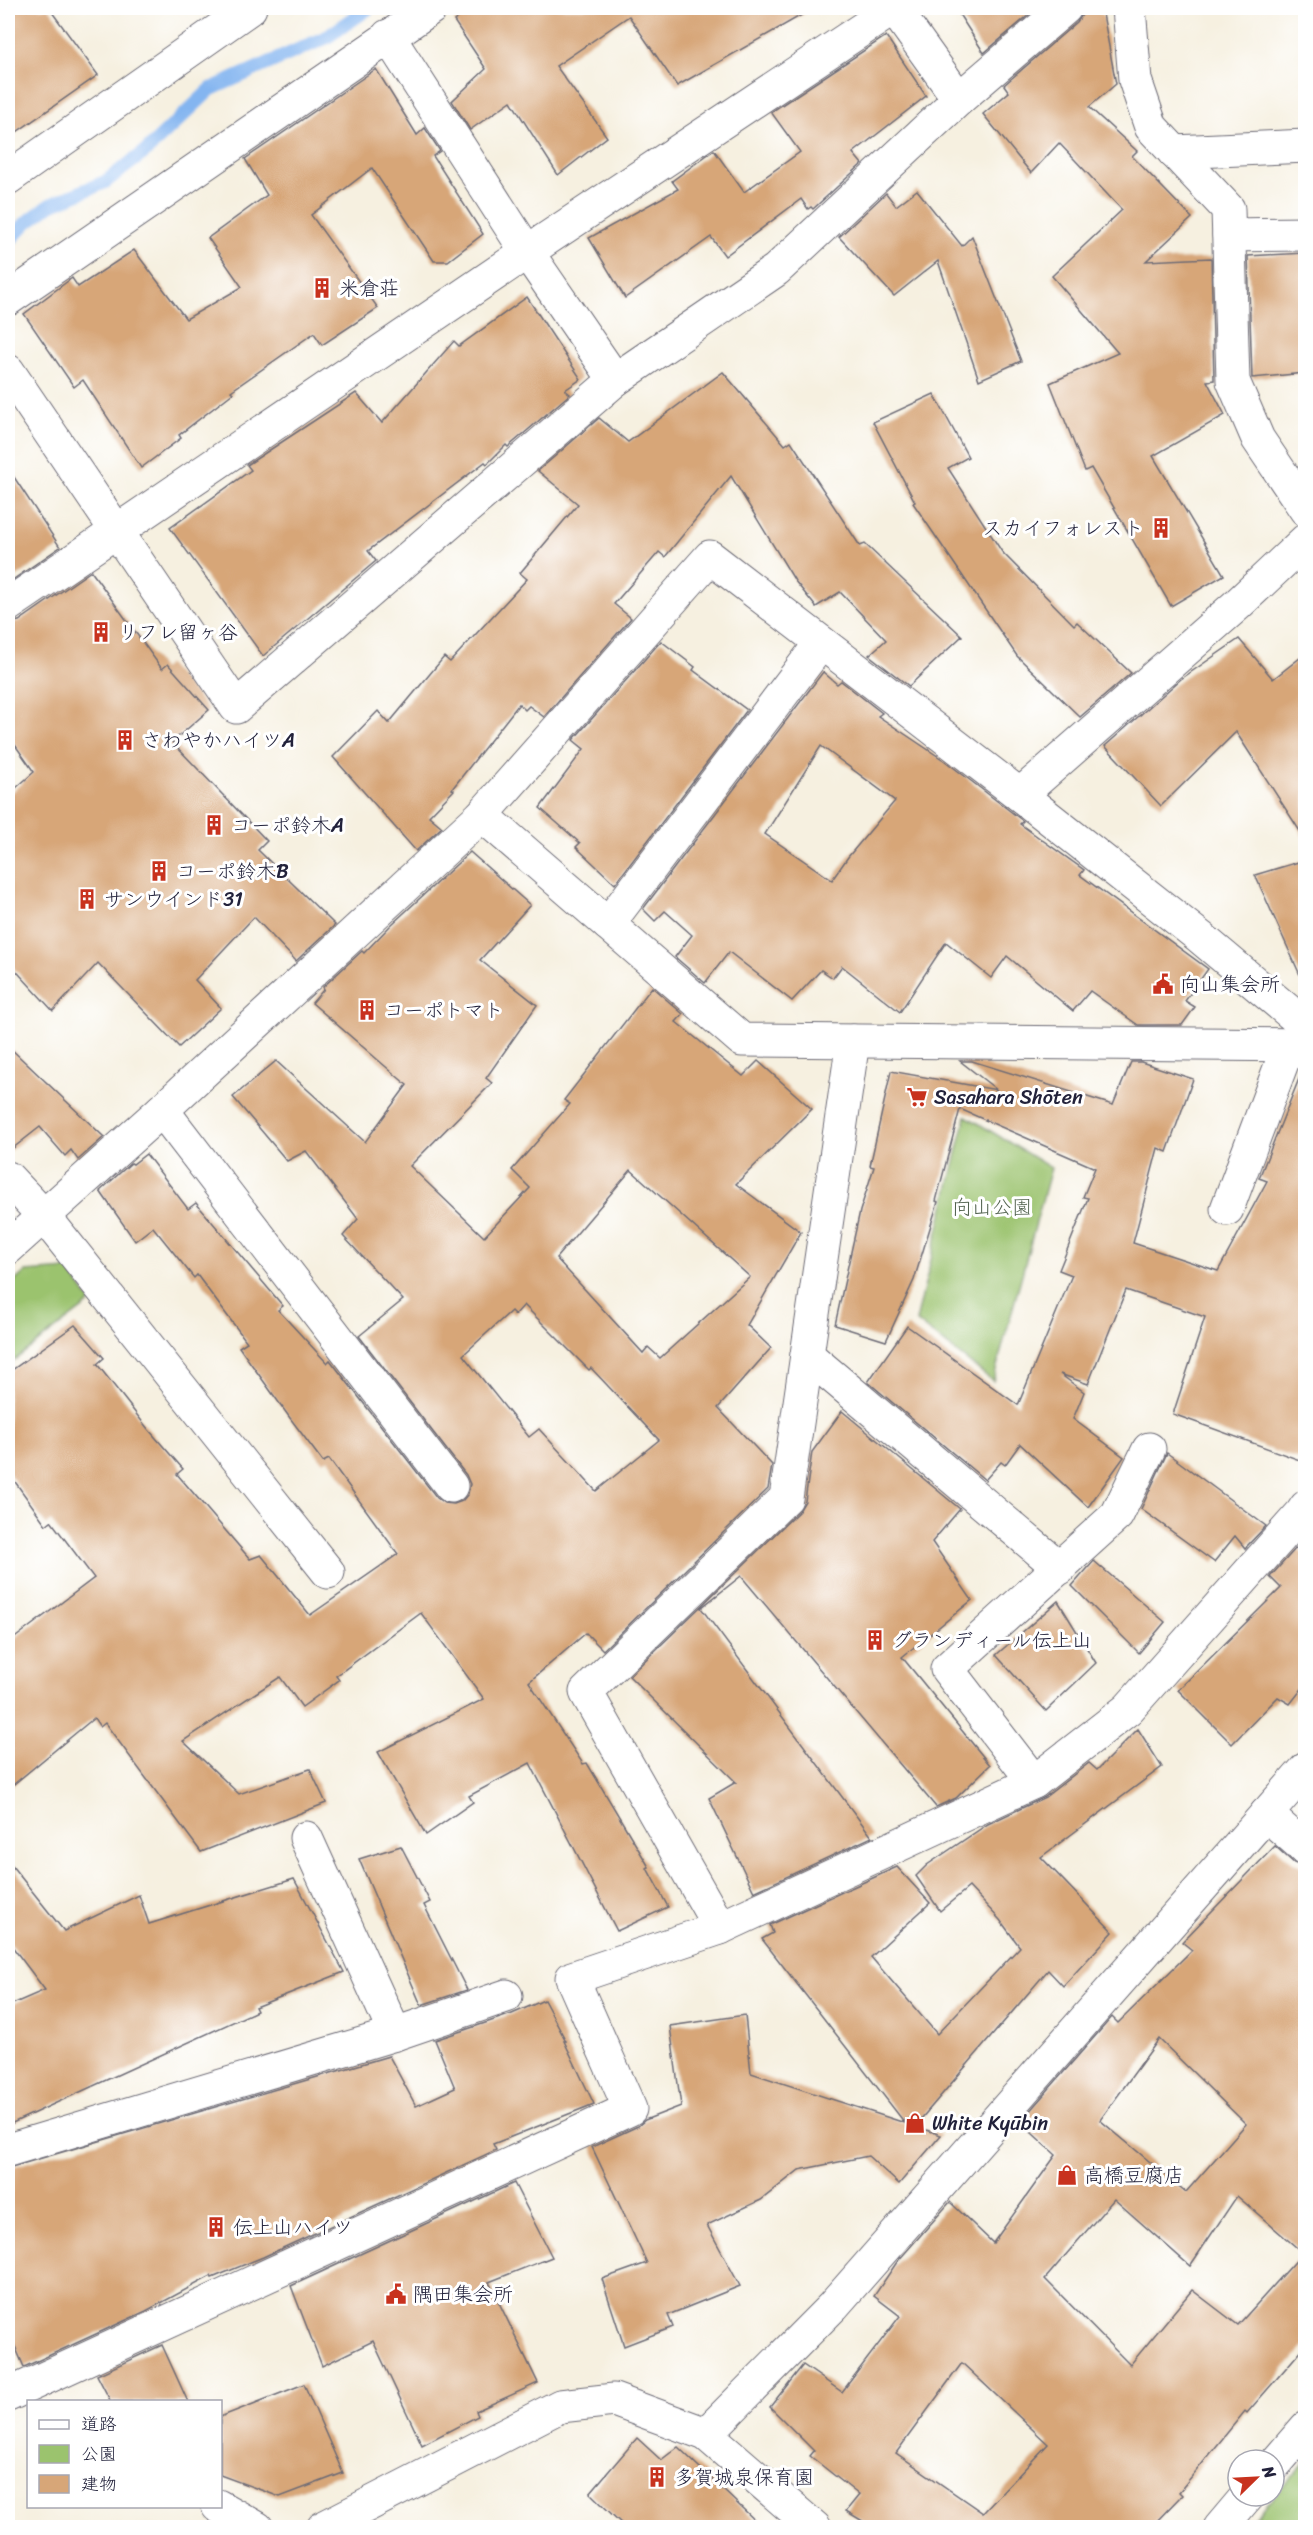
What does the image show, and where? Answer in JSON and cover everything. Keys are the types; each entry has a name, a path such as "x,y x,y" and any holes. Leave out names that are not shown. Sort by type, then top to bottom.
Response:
{"street":[{"path":"8,178 250,8"},
{"path":"8,299 431,8"},
{"path":"8,605 527,252 894,8 959,99"},
{"path":"8,371 236,706 615,380 776,270 959,99 1065,8"},
{"path":"1129,8 1135,80 1151,127 1228,209 1233,381 1258,439 1305,510"},
{"path":"388,36 527,252 615,380"},
{"path":"1174,152 1305,146"},
{"path":"1229,235 1305,234"},
{"path":"1020,795 1238,604 1305,540"},
{"path":"8,1248 162,1110 482,815 710,557 1020,795 1200,937 1300,1038"},
{"path":"608,924 821,643"},
{"path":"482,815 742,1040 1300,1038"},
{"path":"1227,1209 1300,1038"},
{"path":"720,1928 586,1692 786,1498 853,1041"},
{"path":"162,1110 451,1486"},
{"path":"8,1178 44,1216 328,1572"},
{"path":"807,1355 1060,1568"},
{"path":"1034,1782 947,1669 1117,1515 1149,1449"},
{"path":"13,2397 630,2109 572,1978 720,1928 1034,1782 1128,1709 1305,1507"},
{"path":"706,2434 833,2306 1305,1769"},
{"path":"1266,1814 1305,1849"},
{"path":"306,1838 395,2034"},
{"path":"8,2150 395,2034 506,1996"},
{"path":"323,2528 560,2406 614,2400 706,2434 815,2528"},
{"path":"1286,2451 1305,2428"},
{"path":"221,2508 256,2528"},
{"path":"1220,2528 1237,2508"}],"green space":[{"name":"向山公園","path":"966,1116 1051,1168 993,1381 916,1321"},
{"path":"68,1269 91,1302 8,1365 8,1287 25,1272"},
{"path":"1305,2463 1305,2527 1246,2527 1264,2508 1286,2508 1286,2484"}],"building":[{"path":"8,8 49,8 98,75 8,138"},
{"path":"472,8 814,8 677,86 629,16 556,66 607,137 558,175 511,101 470,130 452,101 486,69 454,21"},
{"path":"955,8 1037,8 984,53"},
{"path":"1083,8 1103,14 1116,84 1089,107 1137,151 1132,156 1192,218 1146,261 1211,258 1214,380 1207,381 1225,415 1153,456 1224,575 1171,606 1091,468 1085,471 1050,383 1118,353 1052,276 1122,210 1059,143 1031,173 983,114 1009,92 1004,85 1077,22 1082,15"},
{"path":"886,36 926,96 853,153 862,164 813,209 811,207 808,209 801,199 725,256 711,237 625,298 589,238 678,189 672,181 714,150 744,192 800,152 771,112"},
{"path":"376,69 417,135 425,128 440,151 433,156 483,234 448,261 434,261 372,168 311,215 378,308 322,345 314,333 231,391 233,393 179,435 181,438 141,468 83,380 74,387 24,314 72,278 78,287 134,250 186,319 242,287 208,238 267,195 245,159"},
{"path":"917,190 962,246 972,236 1021,361 979,380 938,261 894,296 839,237 886,193 896,206"},
{"path":"1305,253 1305,373 1252,378 1248,256"},
{"path":"527,297 581,379 565,390 570,394 508,447 506,445 487,464 485,462 368,551 376,561 263,656 170,528 251,470 247,465 356,393 382,423 454,341 459,346"},
{"path":"723,372 785,445 791,441 860,546 865,544 962,636 909,686 869,655 886,640 840,592 816,607 795,581 731,476 665,557 659,552 614,604 631,618 544,717 529,706 525,710 519,704 452,789 454,790 429,816 442,827 416,851 333,757 378,711 389,723 444,657 450,662 527,579 520,573 578,504 538,471 599,418 628,442"},
{"path":"934,394 968,457 948,468 1002,552 1074,625 1077,622 1131,673 1080,717 1017,656 913,503 915,502 873,422"},
{"path":"8,468 60,547 8,583"},
{"path":"91,571 162,669 168,664 209,710 172,742 267,841 258,850 335,925 296,961 254,917 195,980 221,1008 179,1047 98,963 53,1011 8,962 8,795 34,772 8,735 8,623 19,621"},
{"path":"1239,639 1273,679 1305,654 1305,839 1236,732 1161,806 1105,746 1181,679"},
{"path":"661,641 695,667 693,670 747,710 615,884 576,847 580,843 540,808 584,749 573,740"},
{"path":"823,672 837,684 841,681 882,713 878,716 945,761 1023,821 1020,824 1084,870 1080,875 1208,969 1185,1001 1195,1007 1182,1025 1138,1025 1090,991 1073,1011 1007,956 991,978 946,942 900,1012 842,966 833,978 821,970 792,1001 729,952 705,983 675,957 692,935 665,911 655,921 643,909","holes":["821,746 895,801 848,857 832,880 765,834"]},
{"path":"470,852 530,905 480,960 537,1005 486,1078 492,1083 410,1166 484,1237 530,1188 512,1170 570,1104 564,1100 652,987 683,1014 676,1022 743,1076 758,1061 812,1109 736,1184 801,1232 747,1325 771,1348 718,1408 772,1465 768,1489 603,1650 586,1633 529,1682 583,1764 587,1763 649,1867 647,1868 668,1907 617,1931 530,1763 469,1796 473,1802 426,1835 378,1752 484,1699 421,1613 336,1676 339,1680 302,1707 280,1677 183,1741 239,1794 310,1769 326,1803 201,1852 105,1723 100,1727 94,1718 8,1789 8,1643 94,1578 51,1521 46,1525 8,1472 8,1373 75,1325 104,1358 97,1364 183,1469 177,1474 250,1559 261,1555 310,1615 398,1554 329,1459 323,1462 290,1418 239,1347 247,1342 197,1275 194,1278 153,1227 135,1241 100,1191 131,1163 133,1164 146,1154 188,1209 196,1203 283,1306 278,1310 327,1363 330,1360 437,1498 444,1503 454,1504 462,1501 468,1494 470,1484 466,1475 359,1336 403,1300 343,1236 358,1219 306,1151 287,1161 233,1097 276,1061 365,1142 407,1085 312,1003 324,989 323,987 362,951 364,953","holes":["631,1170 750,1277 660,1358 648,1347 643,1353 556,1258","524,1305 589,1370 591,1368 659,1440 596,1491 539,1429 529,1437 463,1355 511,1311 515,1315"]},
{"path":"1305,860 1305,986 1255,875"},
{"path":"8,1046 104,1137 78,1160 71,1150 65,1156 40,1127 8,1152"},
{"path":"960,1061 972,1061 1113,1105 1131,1062 1141,1062 1193,1079 1167,1152 1158,1148 1133,1243 1218,1271 1267,1181 1259,1178 1305,1064 1305,1462 1173,1414 1205,1317 1126,1290 1088,1384 1060,1374 1084,1392 1073,1419 1124,1457 1088,1507 1020,1444 1005,1465 1001,1462 985,1480 868,1382 907,1326 1018,1405 1072,1275 1059,1270 1088,1198 1083,1197 1095,1168 960,1109 936,1201 938,1202 914,1280 886,1341 835,1325 860,1211 874,1167 870,1166 891,1071 997,1090"},
{"path":"842,1411 960,1509 932,1542 972,1600 902,1657 990,1765 956,1798 936,1807 741,1576 701,1608 872,1837 754,1892 709,1798 736,1782 629,1676 799,1511 805,1501 812,1452"},
{"path":"1167,1453 1266,1526 1245,1548 1235,1536 1214,1562 1141,1509"},
{"path":"1296,1548 1305,1555 1305,1685 1290,1704 1278,1697 1232,1744 1178,1690 1281,1588 1270,1577"},
{"path":"1094,1561 1165,1622 1139,1653 1072,1586"},
{"path":"1058,1601 1096,1663 1046,1711 996,1655"},
{"path":"1138,1729 1162,1767 1041,1857 1113,1932 1063,1986 1048,1970 915,2126 941,2135 899,2184 868,2156 799,2170 761,2200 707,2225 740,2286 668,2315 673,2327 624,2346 602,2279 647,2263 592,2147 638,2126 645,2120 681,2106 670,2026 745,2015 751,2073 905,2123 762,1939 773,1933 770,1925 897,1867 930,1903 871,1957 937,2034 1020,1947 1000,1920 969,1887 940,1911 916,1876 927,1865 988,1824 1045,1797 1089,1763 1097,1770"},
{"path":"401,1846 430,1902 424,1905 467,1990 421,2005 359,1859"},
{"path":"1275,1846 1294,1863 1305,1867 1305,2346 1247,2413 1245,2411 1179,2492 1182,2495 1150,2528 874,2528 846,2511 859,2495 810,2456 814,2451 770,2407 803,2365 842,2392 900,2316 874,2296 897,2262 950,2202 993,2243 1056,2155 1020,2122 1112,2017 1118,2023 1192,1950 1182,1942","holes":["1159,2039 1246,2124 1186,2192 1100,2120","1237,2196 1303,2253 1238,2325 1192,2290 1130,2365 1045,2279 1114,2199 1190,2266","962,2363 1048,2444 983,2513 896,2453"]},
{"path":"8,1861 64,1931 139,1895 149,1924 294,1879 344,1972 255,2007 257,2011 8,2125 8,2006 45,1990 8,1941"},
{"path":"544,2000 566,2041 564,2041 594,2104 493,2144 496,2150 263,2257 212,2278 211,2276 146,2311 24,2367 8,2330 8,2168 389,2056 416,2106 455,2088 435,2040 512,2014"},
{"path":"514,2183 552,2257 489,2282 538,2383 476,2411 478,2416 422,2445 373,2341 322,2366 291,2286"},
{"path":"162,2345 187,2400 110,2400 97,2375"},
{"path":"304,2384 343,2473 280,2497 222,2476 222,2416"},
{"name":"多賀城泉保育園","path":"637,2438 661,2460 678,2447 763,2528 626,2528 590,2493"}],"waterway":[{"path":"8,242 26,223 50,205 105,182 145,152 211,89 327,37 369,8"}],"place":[{"name":"米倉荘","path":"322,288"},
{"name":"スカイフォレスト","path":"1161,528"},
{"name":"リフレ留ヶ谷","path":"101,632"},
{"name":"さわやかハイツA","path":"125,740"},
{"name":"コーポ鈴木A","path":"214,825"},
{"name":"コーポ鈴木B","path":"159,871"},
{"name":"サンウインド31","path":"87,899"},
{"name":"向山集会所","path":"1163,984"},
{"name":"コーポトマト","path":"367,1010"},
{"name":"Sasahara Shōten","path":"917,1097"},
{"name":"グランディール伝上山","path":"875,1640"},
{"name":"White Kyūbin","path":"915,2123"},
{"name":"高橋豆腐店","path":"1067,2175"},
{"name":"伝上山ハイツ","path":"216,2227"},
{"name":"隅田集会所","path":"396,2294"},
{"name":"多賀城泉保育園","path":"657,2477"}]}
